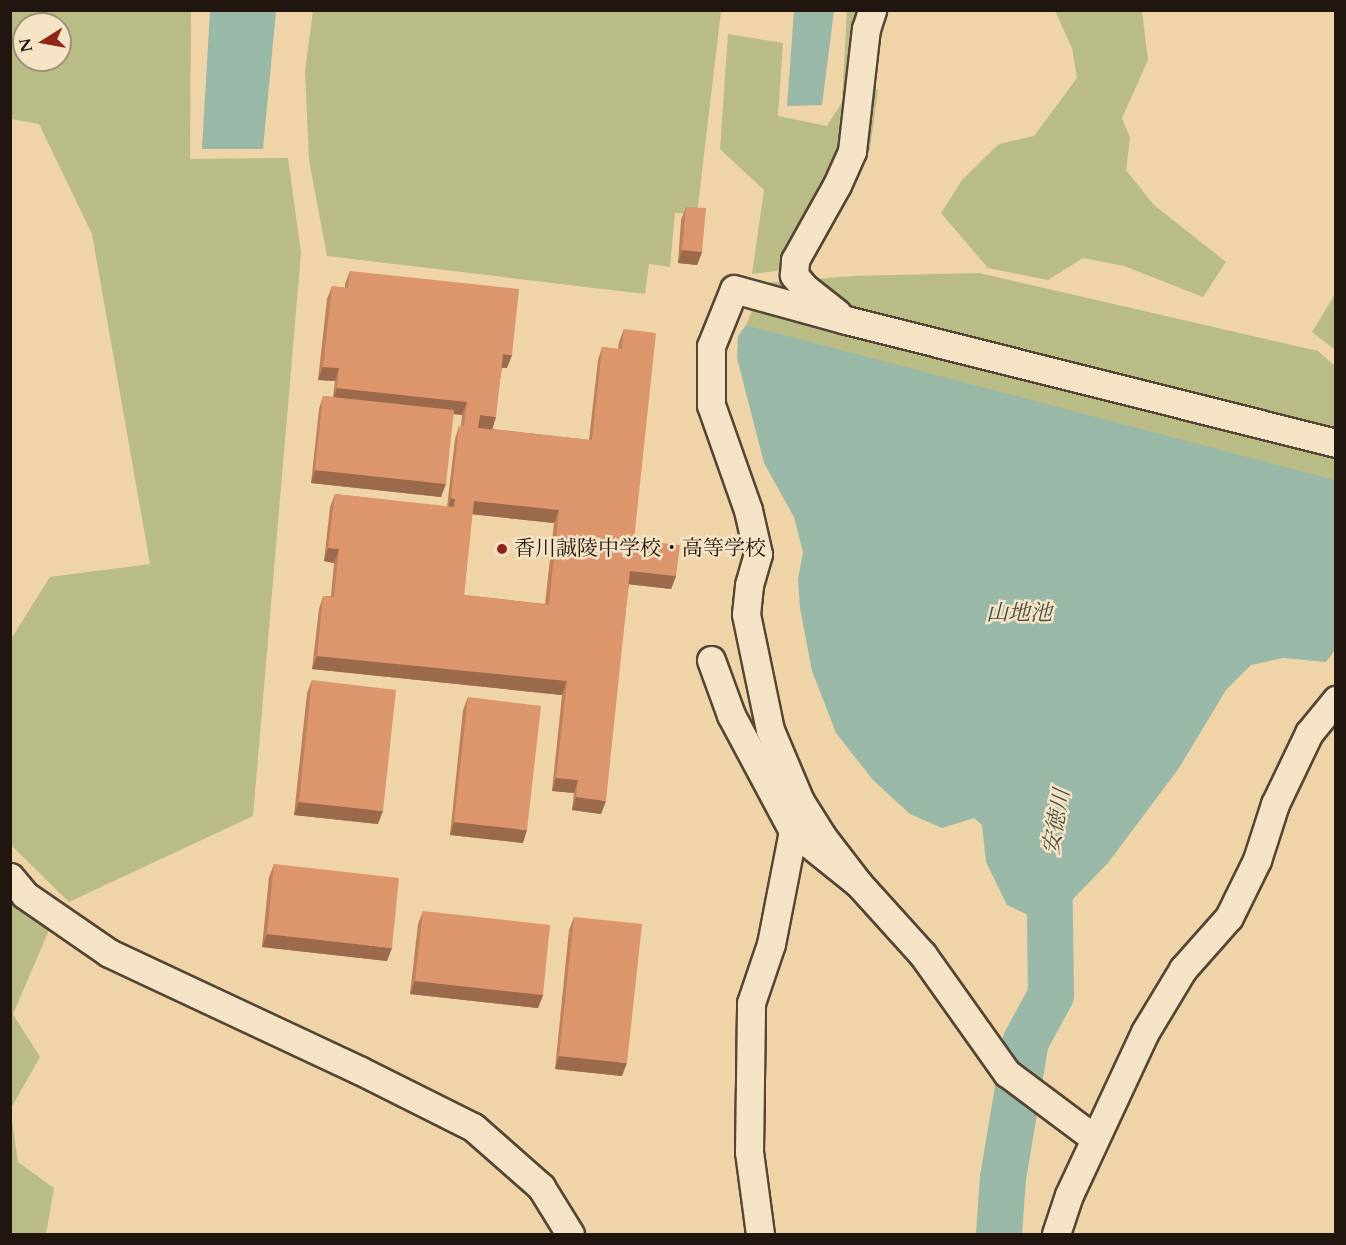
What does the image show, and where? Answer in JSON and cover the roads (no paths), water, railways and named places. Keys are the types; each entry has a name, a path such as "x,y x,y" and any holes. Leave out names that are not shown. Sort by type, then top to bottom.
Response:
{"street":[{"path":"846,320 804,287 794,275 795,260 837,185 852,151 866,29 872,10"},
{"path":"1094,1138 1007,1073 923,955 858,883 822,836 800,801 770,730 746,614 748,585 758,554 748,510 711,405 711,346 734,289 846,320 1335,443"},
{"path":"711,660 731,715 793,831 858,883"},
{"path":"1056,1234 1069,1195 1094,1138 1145,1032 1183,969 1229,917 1257,860 1275,804 1309,733 1335,700"},
{"path":"760,1234 749,1152 751,1003 771,944 793,831"},
{"path":"10,877 25,895 109,953 474,1126 541,1187 570,1234"}],"water":[{"path":"210,11 276,11 263,149 202,149"},
{"path":"794,11 834,11 822,105 787,106"},
{"name":"山地池","path":"746,325 1335,480 1335,650 1326,662 1283,658 1251,665 1226,690 1179,768 1108,863 1073,899 1055,910 1026,914 1007,905 986,862 982,825 974,818 942,828 910,814 873,780 836,733 812,671 800,608 798,579 803,552 794,517 764,463 737,358 738,336"}],"waterway":[{"name":"安徳川","path":"999,1234 1003,1178 1026,1041 1051,995 1049,848"}],"place":[{"name":"香川誠陵中学校・高等学校","path":"502,549"}]}
